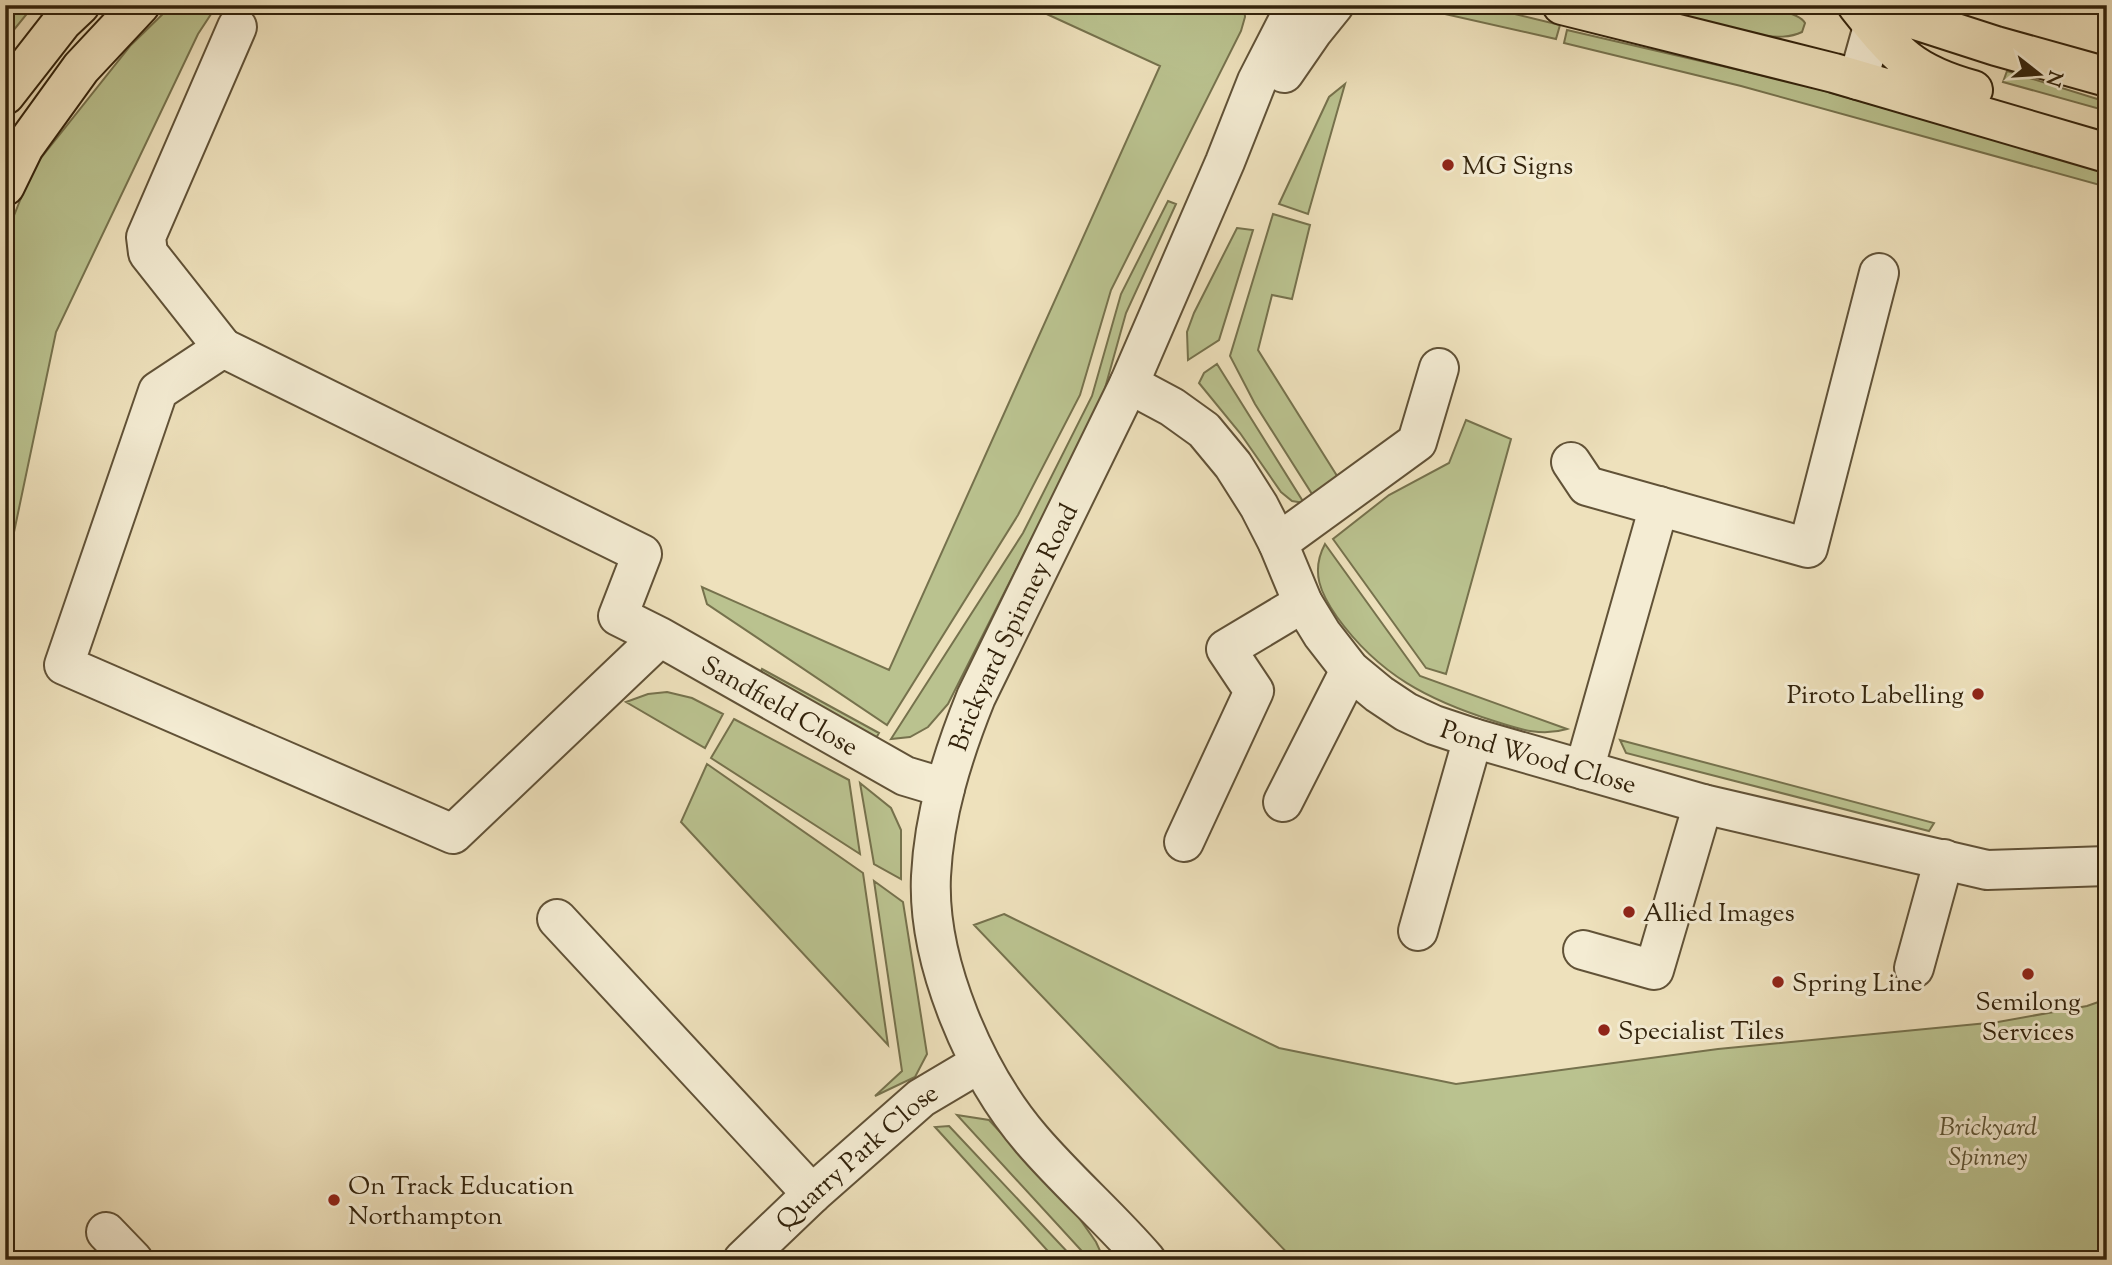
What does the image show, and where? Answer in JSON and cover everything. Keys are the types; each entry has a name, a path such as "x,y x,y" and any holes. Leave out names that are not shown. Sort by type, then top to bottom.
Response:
{"main road":[{"path":"5,95 62,23 80,5"},
{"path":"5,186 24,147 81,68 140,5"},
{"path":"1562,5 1858,80 2107,153"},
{"path":"1871,10 2107,77"},
{"path":"1871,10 1896,52 1916,68 1936,78 2107,127"}],"street":[{"name":"Brickyard Spinney Road","path":"1130,1252 1031,1140 979,1063 944,972 934,925 931,878 936,828 956,746 976,696 1129,384 1257,81 1319,10"},
{"path":"1858,80 1871,10"},
{"path":"237,27 146,237 145,246 223,348 158,391 64,665 453,834 660,637"},
{"path":"1571,462 1587,486 1808,548 1879,273"},
{"name":"Sandfield Close","path":"223,348 642,554 618,617 660,637 905,776 945,788"},
{"path":"1278,543 1417,442 1438,368"},
{"name":"Pond Wood Close","path":"1129,384 1172,407 1203,430 1233,466 1259,506 1303,603 1322,634 1350,670 1406,712 1473,738 1703,804 1987,870 2107,866"},
{"path":"1584,770 1659,506"},
{"path":"1184,842 1254,691 1226,649 1303,603"},
{"path":"1283,802 1350,670"},
{"path":"1418,931 1473,738"},
{"path":"1583,950 1654,970 1703,804"},
{"path":"1914,968 1944,859"},
{"path":"557,919 812,1194"},
{"name":"Quarry Park Close","path":"743,1260 812,1194 921,1098 979,1063"},
{"path":"106,1232 134,1260"}],"green space":[{"path":"5,5 34,5 5,41"},
{"path":"172,5 217,5 198,34 56,332 5,575 5,238 33,168 131,45"},
{"path":"1027,5 1244,5 1245,17 1241,31 1111,290 1080,395 1018,515 887,725 707,604 702,587 889,670 1160,66"},
{"path":"1405,5 1478,5 1560,25 1556,39"},
{"path":"1641,5 1755,7 1778,10 1796,16 1805,23 1802,32 1797,34 1783,37 1763,36"},
{"path":"1567,30 1804,85 2107,172 2107,187 1741,86 1564,43"},
{"path":"2007,71 2107,102 2107,111 2003,82"},
{"path":"1345,84 1308,214 1279,204 1329,97"},
{"path":"1168,201 1176,204 1126,313 1102,399 948,704 928,727 910,737 891,739 1023,533 1092,396 1121,294"},
{"path":"1273,214 1310,225 1292,299 1272,295 1258,350 1344,487 1319,505 1255,404 1230,356"},
{"path":"1237,228 1253,230 1219,340 1188,360 1187,332 1194,313"},
{"path":"1217,364 1304,503 1292,501 1281,492 1240,433 1199,383 1204,373"},
{"path":"1466,420 1511,439 1446,674 1426,668 1333,539 1389,495 1449,463"},
{"path":"1325,544 1420,676 1567,729 1539,732 1494,721 1426,694 1388,670 1353,637 1326,600 1318,573 1318,564"},
{"path":"762,669 879,733 875,740 758,677"},
{"path":"667,692 692,698 723,714 705,748 626,702 648,694"},
{"path":"734,719 849,780 860,854 711,758"},
{"path":"1620,740 1934,823 1929,831 1626,753"},
{"path":"707,764 863,873 888,1045 681,822"},
{"path":"860,783 891,808 901,830 901,879 874,864"},
{"path":"874,881 903,902 927,1054 915,1077 875,1096 902,1071"},
{"name":"Brickyard Spinney","path":"1004,914 1279,1048 1456,1084 1718,1049 1998,1022 2087,1006 2107,999 2107,1260 1294,1260 974,925"},
{"path":"957,1115 989,1120 1077,1215 1102,1255 1097,1260 1090,1260"},
{"path":"949,1126 1075,1260 1056,1260 935,1127"}],"place":[{"name":"MG Signs","path":"1448,165"},
{"name":"Piroto Labelling","path":"1978,694"},
{"name":"Allied Images","path":"1629,912"},
{"name":"Semilong Services","path":"2028,974"},
{"name":"Spring Line","path":"1778,982"},
{"name":"Specialist Tiles","path":"1604,1030"},
{"name":"On Track Education Northampton","path":"334,1200"}]}
